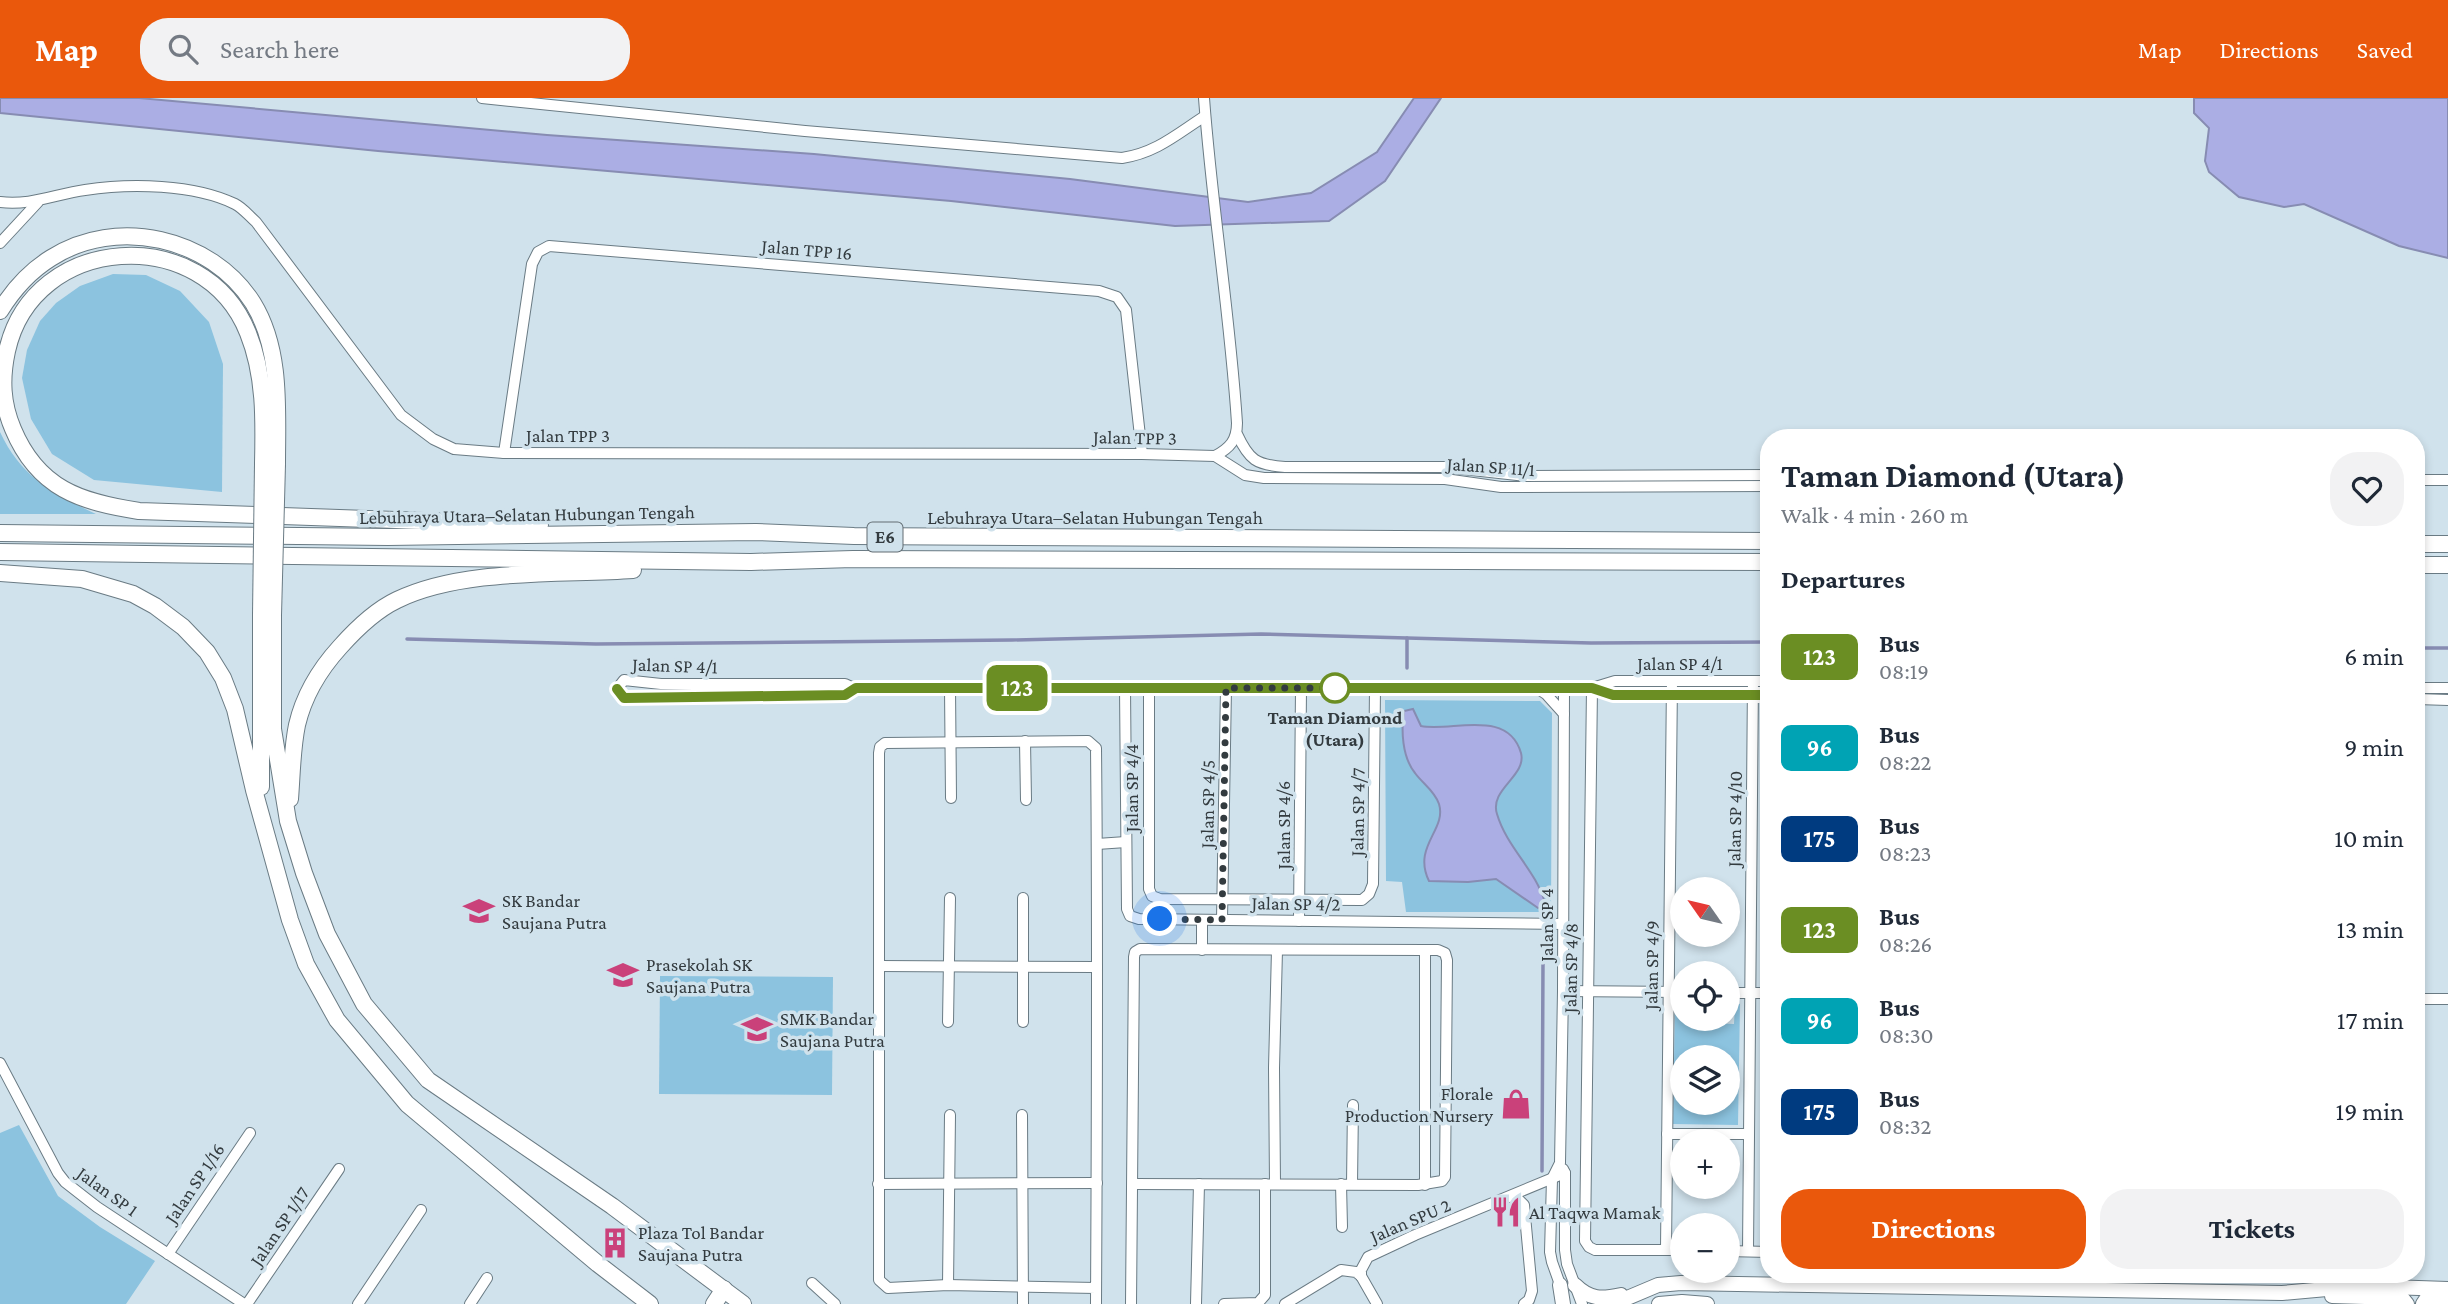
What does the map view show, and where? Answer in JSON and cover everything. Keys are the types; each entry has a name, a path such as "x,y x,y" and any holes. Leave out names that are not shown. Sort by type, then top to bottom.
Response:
{"highway":[{"path":"0,311 27,276 50,258 70,247 122,236 170,242 197,252 219,267 253,303 265,328 273,359 276,387 270,464 261,814"},
{"path":"270,464 256,356 237,312 224,296 207,282 171,262 146,255 100,258 60,274 30,301 19,318 9,342 4,365 2,391 9,420 18,442 32,463 51,481 84,500 139,511 756,532"},
{"name":"Lebuhraya Utara–Selatan Hubungan Tengah","path":"0,533 388,537 756,532 868,537 1760,541"},
{"path":"2425,544 2448,544"},
{"name":"E6","path":"0,552 751,562 853,559 1760,562"},
{"path":"288,821 292,759 305,699 332,655 357,629 396,600 450,583 504,576 751,562"},
{"path":"2425,565 2448,565"},
{"path":"0,573 82,579 113,587 155,606 183,627 207,652 223,678 235,709 290,919 306,964 338,1020 407,1104 598,1264 650,1304"},
{"path":"267,615 273,729 288,821 327,934 364,1004 428,1080 612,1206 743,1304"},
{"path":"714,1304 724,1289"}],"main road":[{"path":"1565,1304 1568,1285 1593,1298 1604,1299 1665,1283 2282,1293 2398,1298 2407,1304"},
{"path":"2282,1293 2360,1286 2448,1289"},
{"path":"1613,1304 1651,1287"},
{"path":"2423,1304 2427,1298 2448,1298"},
{"path":"1659,1304 1682,1301 1707,1304"}],"street":[{"path":"481,98 791,130 1122,158 1142,155 1162,146 1205,116"},
{"path":"1204,98 1221,273 1232,351 1237,434 1230,448 1215,456"},
{"name":"Jalan TPP 3","path":"0,202 38,202 85,190 147,186 194,191 237,204 256,222 401,415 433,439 454,449 504,453 1215,456"},
{"path":"0,243 38,202"},
{"name":"Jalan TPP 16","path":"504,453 532,264 538,252 549,246 1098,291 1117,297 1126,310 1142,454"},
{"name":"Jalan SP 11/1","path":"1237,434 1244,451 1254,460 1264,465 1285,467 1445,467 1526,476 1760,475"},
{"name":"Jalan SP 11/1","path":"1215,456 1245,475 1264,478 1445,479 1501,487 1760,486"},
{"path":"2425,480 2448,480"},
{"name":"Jalan SP 4/1","path":"856,688 845,695 624,698 617,689 624,680 661,684 845,684 856,688 1592,688 1615,681 1760,681"},
{"name":"Jalan SP 4/9","path":"1667,1249 1672,681"},
{"name":"Jalan SP 4/10","path":"1748,1251 1753,681"},
{"path":"950,688 951,798"},
{"name":"Jalan SP 4/2","path":"1125,688 1127,909 1130,916 1139,919 1202,921 1564,924"},
{"name":"Jalan SP 4/4","path":"1149,688 1149,888 1153,896 1160,899 1223,901"},
{"name":"Jalan SP 4/5","path":"1222,920 1226,688"},
{"name":"Jalan SP 4/6","path":"1299,921 1301,688"},
{"name":"Jalan SP 4/7","path":"1300,900 1362,900 1369,894 1373,884 1375,688"},
{"path":"1537,688 1564,714"},
{"name":"Jalan SP 4","path":"1564,688 1563,1168 1568,1285"},
{"name":"Jalan SP 4/1","path":"1592,688 1613,695 1760,695"},
{"name":"Jalan SP 4/8","path":"1592,688 1585,1241 1595,1250 1667,1249"},
{"path":"2425,688 2448,688"},
{"path":"2425,699 2448,700"},
{"path":"1025,741 1026,800"},
{"path":"1096,1288 948,1285 888,1288 879,1280 880,747 885,743 1088,741 1096,748 1097,844 1096,1304"},
{"path":"1097,844 1126,842"},
{"path":"948,1022 950,898"},
{"path":"1023,898 1023,1023"},
{"path":"1223,901 1300,900"},
{"path":"1202,921 1202,950"},
{"path":"1131,1304 1135,952 1140,949 1438,950 1445,953 1445,1177 1438,1184 1133,1184"},
{"path":"1224,1304 1258,1303 1265,1295 1277,950"},
{"path":"1425,950 1425,1185"},
{"path":"879,966 1097,967"},
{"path":"1563,991 1669,991"},
{"path":"1740,993 1760,993"},
{"path":"2425,999 2448,999"},
{"name":"Jalan SP 1","path":"0,1063 65,1182 97,1207 245,1304"},
{"path":"1342,1227 1353,1105"},
{"path":"948,1285 950,1115"},
{"path":"1022,1115 1023,1304"},
{"name":"Jalan SP 1/16","path":"168,1254 250,1132"},
{"path":"1667,1134 1748,1134"},
{"name":"Jalan SP 1/17","path":"245,1304 339,1168"},
{"name":"Jalan SP 4","path":"1563,1168 1552,1179 1550,1252 1582,1304"},
{"name":"Jalan SPU 2","path":"1361,1276 1368,1257 1552,1179"},
{"path":"878,1184 1097,1184"},
{"path":"1196,1304 1199,1184"},
{"path":"1510,1197 1518,1199 1524,1205 1532,1291 1529,1300 1524,1304"},
{"path":"358,1304 421,1210"},
{"path":"1740,1251 1760,1252"},
{"path":"1285,1304 1346,1269 1361,1276 1377,1304"},
{"path":"470,1304 487,1278"},
{"path":"812,1283 835,1304"}],"shaded area":[{"path":"0,98 139,98 547,135 814,154 1070,179 1248,202 1311,193 1377,152 1414,98 1441,98 1385,181 1329,221 1175,226 951,201 378,151 0,113"},
{"path":"2194,98 2448,98 2448,258 2399,246 2304,204 2284,207 2239,197 2209,172 2205,161 2209,128 2194,113"},
{"path":"113,274 146,275 180,291 209,322 223,364 222,492 94,480 52,454 31,419 22,378 27,350 40,321 56,303 80,286"},
{"path":"0,432 8,448 28,472 52,491 96,514 0,514"},
{"path":"1385,700 1540,701 1552,713 1551,912 1406,912 1402,882 1386,881"},
{"path":"1413,709 1421,726 1492,726 1514,739 1521,753 1521,761 1519,769 1498,797 1497,814 1507,838 1541,891 1545,903 1542,907 1538,908 1496,879 1468,882 1429,881 1425,858 1440,813 1437,799 1407,759 1403,735 1404,711"},
{"path":"660,976 833,977 832,1095 659,1094"},
{"path":"1675,1031 1740,1031 1739,1045 1674,1045"},
{"path":"1673,1115 1738,1115 1738,1125 1673,1124"},
{"path":"19,1125 58,1196 100,1227 155,1261 126,1304 0,1304 0,1133"}],"waterway":[{"path":"407,639 596,644 1012,640 1261,634 1591,643 1760,642"},
{"path":"1407,638 1407,668"},
{"path":"2425,648 2448,648"},
{"path":"1542,1171 1543,961"}],"bus line":[{"name":"123","path":"617,689 624,698 845,695 856,688 1592,688 1613,695 1760,695"}],"place":[{"name":"Taman Diamond (Utara)","path":"1335,688"},
{"name":"SK Bandar Saujana Putra","path":"479,911"},
{"name":"Prasekolah SK Saujana Putra","path":"623,975"},
{"name":"SMK Bandar Saujana Putra","path":"757,1029"},
{"name":"Florale Production Nursery","path":"1516,1104"},
{"name":"Al Taqwa Mamak","path":"1506,1212"},
{"name":"Plaza Tol Bandar Saujana Putra","path":"615,1243"}],"route":[{"path":"1160,919 1222,920 1226,688 1335,688"}]}
